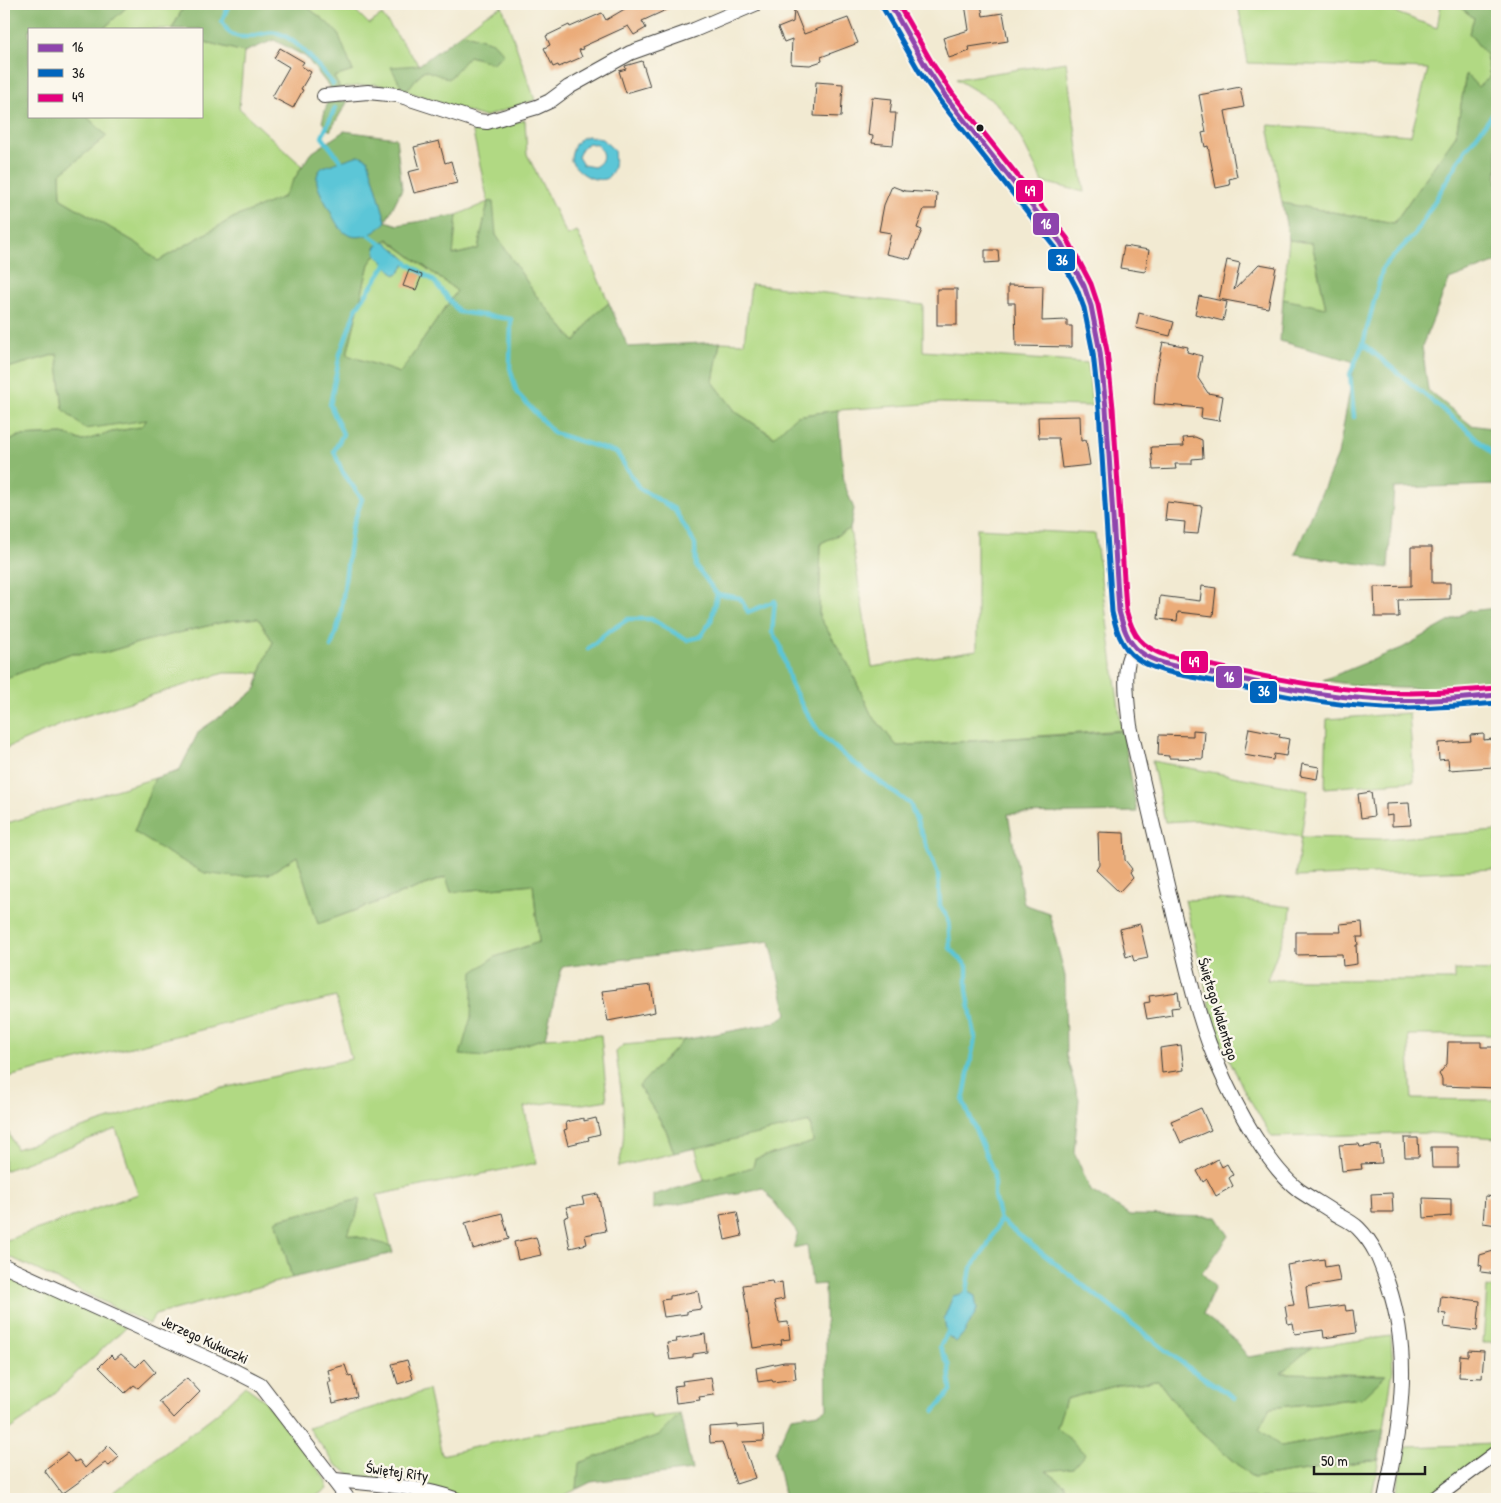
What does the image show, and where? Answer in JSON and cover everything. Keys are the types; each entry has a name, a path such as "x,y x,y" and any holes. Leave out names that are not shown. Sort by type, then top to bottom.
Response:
{"street":[{"path":"324,96 368,92 398,94 478,121 487,122 537,108 569,87 630,53 694,30 755,4"},
{"path":"890,4 926,67 941,89 1061,243 1084,286 1096,326 1104,384 1119,611 1126,635 1135,648 1153,660 1165,663 1304,690 1346,696 1383,700 1428,700 1497,695"},
{"name":"Świętego Walentego","path":"1135,648 1129,658 1127,670 1130,726 1163,874 1207,1039 1244,1119 1263,1148 1283,1174 1298,1189 1356,1226 1372,1243 1391,1292 1399,1329 1403,1375 1397,1440 1385,1499"},
{"name":"Jerzego Kukuczki","path":"4,1266 227,1367 260,1384 348,1499"},
{"path":"1434,1499 1497,1452"},
{"name":"Świętej Rity","path":"334,1480 390,1486 444,1495 455,1499"}],"green space":[{"path":"4,4 130,4 104,28 28,28 28,118 88,118 107,136 60,174 61,199 138,244 158,261 233,218 283,197 310,154 344,131 396,138 402,189 386,221 398,225 457,215 453,255 478,249 488,202 493,201 496,235 535,294 575,342 593,316 609,303 628,347 720,342 713,382 736,412 774,437 796,416 838,410 844,483 854,509 850,529 821,543 819,616 848,664 871,714 897,746 1123,731 1137,812 1008,814 1024,904 1049,913 1065,976 1066,1055 1079,1099 1074,1152 1091,1191 1130,1215 1217,1217 1229,1236 1202,1273 1215,1287 1203,1314 1233,1338 1248,1357 1312,1347 1281,1373 1386,1375 1362,1398 1270,1408 1259,1429 1281,1447 1384,1428 1379,1459 1253,1478 1190,1422 1158,1381 1119,1385 1066,1399 1057,1427 1085,1454 1073,1468 1046,1471 1065,1485 1066,1499 785,1499 775,1452 791,1417 819,1413 827,1409 825,1284 812,1285 807,1245 793,1248 798,1233 763,1188 653,1209 653,1195 753,1167 755,1159 813,1142 810,1122 674,1153 666,1130 639,1086 684,1040 774,1023 787,1014 770,941 562,967 545,1038 486,1057 460,1055 471,1017 473,972 495,957 539,942 533,884 451,892 446,877 318,924 297,856 269,874 234,877 205,873 134,832 155,778 179,771 199,731 237,705 256,689 263,664 273,642 258,618 228,621 104,653 69,654 4,679 4,444 19,436 63,434 83,441 112,432 140,427 147,420 85,429 63,409 57,354 4,369","holes":["388,239 457,291 400,373 347,355 369,264 376,254 375,247"]},
{"path":"130,4 185,4 173,28 104,28"},
{"path":"185,4 303,4 338,33 353,71 334,77 340,88 331,89 306,57 274,40 244,52 202,41 202,28 173,28"},
{"path":"303,4 349,4 369,24 382,15 419,65 403,90 375,84 340,88 334,77 353,71 324,20"},
{"path":"1238,4 1373,4 1437,28 1441,4 1456,4 1474,18 1469,33 1486,55 1490,77 1478,88 1466,74 1456,135 1394,223 1282,203 1268,125 1411,135 1428,69 1248,63"},
{"path":"1456,4 1497,4 1497,262 1449,280 1422,346 1428,390 1471,425 1497,429 1497,485 1394,488 1388,568 1295,554 1338,455 1355,362 1280,341 1283,299 1326,308 1312,243 1289,240 1282,203 1394,223 1456,135 1466,74 1478,87 1490,77 1486,55 1469,33 1474,18"},
{"path":"502,6 535,100 484,117 406,91 424,70 469,56 493,63 503,54 493,42 462,33 485,15"},
{"path":"462,33 493,42 504,54 493,63 469,56 449,79 424,70 406,91 403,90 391,67 419,65"},
{"path":"202,41 244,52 239,108 302,166 284,197 233,218 158,261 138,244 61,199 60,174 107,136 88,118 202,118"},
{"path":"1066,62 1084,192 1043,182 1014,125 995,102 956,79"},
{"path":"328,100 348,101 330,131 322,122"},
{"path":"525,120 527,154 567,235 577,231 609,303 593,316 575,342 535,294 496,235 472,128 486,129"},
{"path":"488,202 478,249 452,255 457,215"},
{"path":"387,239 457,291 400,373 347,355 369,264 376,254 395,275 407,260 385,241"},
{"path":"1289,240 1312,243 1326,309 1283,299"},
{"path":"751,284 923,305 923,351 1088,363 1092,406 941,403 838,410 796,416 775,437 736,412 713,382 720,342 744,343"},
{"path":"57,354 63,409 148,419 140,427 112,432 83,441 63,434 19,436 4,444 4,369"},
{"path":"977,528 1095,534 1122,730 897,746 871,714 848,664 819,617 821,543 850,529 872,667 977,650"},
{"path":"1497,608 1497,686 1481,688 1393,688 1323,680 1402,648 1468,611"},
{"path":"258,618 273,642 261,673 224,673 72,720 4,749 4,679 69,654 104,653 228,621"},
{"path":"1409,713 1414,781 1325,788 1327,719"},
{"path":"1152,761 1308,790 1301,837 1199,820 1165,822"},
{"path":"155,778 134,832 269,874 297,856 318,924 447,877 451,892 533,884 539,942 495,957 486,1057 545,1038 601,1035 607,1100 583,1104 553,1102 524,1107 537,1163 377,1195 391,1246 346,1234 356,1217 360,1199 276,1220 292,1278 155,1315 149,1324 4,1254 4,1241 138,1194 116,1129 4,1171 4,1122 16,1149 166,1101 351,1059 336,997 4,1078 4,824"},
{"path":"1497,831 1497,869 1296,877 1301,837 1380,839"},
{"path":"1211,899 1291,907 1290,919 1267,980 1454,980 1454,970 1497,971 1497,1035 1408,1035 1412,1099 1497,1100 1497,1138 1430,1133 1272,1137 1243,1088 1216,1031 1185,900"},
{"path":"684,1040 639,1086 666,1130 674,1153 618,1167 622,1153 624,1125 616,1052 623,1045"},
{"path":"810,1122 814,1142 755,1159 753,1167 704,1181 695,1147"},
{"path":"360,1199 356,1217 347,1234 391,1246 393,1253 292,1278 276,1220"},
{"path":"4,1276 126,1327 32,1414 4,1433"},
{"path":"1487,1287 1497,1289 1497,1343 1483,1343"},
{"path":"1391,1336 1393,1370 1384,1428 1281,1447 1259,1429 1270,1408 1362,1398 1385,1375 1280,1373 1312,1347"},
{"path":"1158,1381 1190,1422 1253,1478 1379,1459 1371,1499 1066,1499 1065,1485 1045,1470 1073,1468 1057,1426 1066,1399 1119,1385"},
{"path":"245,1386 264,1400 327,1481 327,1489 312,1499 105,1499 216,1414"},
{"path":"428,1390 442,1455 572,1426 651,1414 651,1418 680,1414 659,1435 580,1463 577,1489 557,1499 470,1499 417,1483 352,1475 336,1465 308,1428"},
{"path":"680,1414 692,1470 591,1482 577,1489 579,1463 659,1435"},
{"path":"1497,1444 1426,1499 1394,1499 1406,1447"}],"water":[{"path":"584,137 602,139 614,150 615,162 613,169 606,179 601,180 586,176 571,161 575,145","holes":["589,143 597,145 603,157 600,163 594,167 583,165 578,157 582,148"]},
{"path":"359,155 368,159 386,221 374,232 356,237 345,233 337,224 317,184 317,176 323,167"},
{"path":"385,241 407,260 401,271 395,275 376,254 375,247"},
{"path":"968,1292 975,1296 977,1310 964,1333 956,1342 947,1335 944,1318 953,1296"}],"building":[{"path":"633,4 679,4 642,21 646,28 634,35 628,26 582,47 583,49 579,50 582,57 559,67 558,65 553,67 544,48 550,45 546,36 602,13 606,20"},
{"path":"965,4 981,4 983,16 1003,13 1008,41 969,47 970,51 949,58 943,38 969,30"},
{"path":"794,9 804,34 848,18 858,43 821,57 822,61 810,65 791,64 792,39 784,42 778,28 793,22"},
{"path":"280,48 304,62 301,66 311,72 293,108 272,97 289,67 274,58"},
{"path":"642,61 650,86 626,93 619,71 626,69 625,66"},
{"path":"816,82 843,84 841,117 814,116"},
{"path":"1240,87 1244,107 1225,111 1237,177 1229,179 1230,185 1216,188 1208,146 1205,147 1202,133 1206,132 1199,95"},
{"path":"872,97 892,99 890,113 896,113 893,145 872,143 873,136 868,135"},
{"path":"439,141 445,163 451,161 457,183 414,193 408,172 420,169 414,147"},
{"path":"892,186 905,191 937,193 936,209 924,209 917,228 922,230 910,259 886,254 891,233 879,231 884,205"},
{"path":"1124,246 1149,250 1145,272 1120,268"},
{"path":"985,250 998,250 999,262 985,263"},
{"path":"1227,260 1240,263 1234,290 1259,264 1276,267 1268,308 1219,299"},
{"path":"409,270 422,275 416,290 403,286"},
{"path":"1008,285 1043,286 1042,321 1067,320 1067,326 1072,326 1072,347 1016,346 1015,303 1008,303"},
{"path":"937,289 957,289 957,325 937,325"},
{"path":"1199,296 1227,302 1223,321 1195,314"},
{"path":"1139,313 1174,322 1170,336 1136,328"},
{"path":"1163,342 1188,347 1187,352 1202,356 1198,378 1208,393 1223,396 1219,421 1201,418 1202,408 1154,404 1156,375"},
{"path":"1080,416 1081,441 1086,440 1090,465 1062,468 1058,438 1039,438 1038,417"},
{"path":"1195,437 1202,440 1203,458 1192,459 1192,464 1175,464 1176,469 1153,470 1151,447 1184,446 1183,438"},
{"path":"1167,502 1202,506 1198,534 1184,533 1185,522 1165,520"},
{"path":"1411,547 1432,547 1432,583 1450,583 1450,599 1398,600 1399,617 1375,617 1374,587 1411,586"},
{"path":"1202,586 1216,588 1213,616 1178,612 1177,621 1158,619 1160,596 1200,601"},
{"path":"1249,728 1280,734 1279,737 1289,739 1286,756 1274,754 1273,760 1244,755"},
{"path":"1193,730 1205,731 1203,759 1169,758 1169,756 1158,755 1159,735 1193,736"},
{"path":"1484,734 1484,740 1492,739 1494,767 1449,770 1448,759 1439,760 1438,743 1471,741 1470,735"},
{"path":"1302,764 1319,767 1317,779 1300,776"},
{"path":"1371,792 1374,816 1361,818 1358,794"},
{"path":"1409,803 1411,825 1392,826 1392,815 1386,816 1386,804"},
{"path":"1098,832 1124,833 1125,860 1132,869 1129,873 1132,878 1119,892 1096,870 1099,865"},
{"path":"1362,922 1363,937 1357,937 1358,945 1356,945 1357,964 1343,966 1342,954 1296,955 1296,932 1341,932 1340,924"},
{"path":"1140,924 1148,958 1134,961 1132,955 1126,957 1120,929"},
{"path":"651,985 655,1012 608,1021 602,991"},
{"path":"1178,992 1180,1007 1171,1008 1172,1015 1147,1019 1144,1003 1150,1002 1149,996"},
{"path":"1448,1042 1481,1042 1481,1047 1497,1047 1497,1088 1442,1086 1442,1079 1439,1074 1447,1064"},
{"path":"1181,1045 1184,1070 1162,1073 1160,1048"},
{"path":"1201,1108 1211,1130 1181,1143 1171,1121"},
{"path":"584,1118 584,1121 596,1118 600,1134 588,1137 589,1140 568,1145 564,1130 567,1129 566,1122"},
{"path":"1404,1138 1418,1138 1419,1157 1405,1157"},
{"path":"1359,1144 1360,1147 1380,1145 1382,1163 1361,1164 1362,1169 1342,1171 1339,1145"},
{"path":"1431,1147 1458,1147 1458,1168 1432,1168"},
{"path":"1218,1159 1222,1167 1227,1164 1233,1175 1229,1178 1233,1186 1216,1196 1207,1179 1203,1182 1197,1171"},
{"path":"1392,1193 1393,1212 1372,1212 1371,1194"},
{"path":"598,1194 606,1231 585,1235 587,1244 570,1248 564,1218 569,1216 566,1207 584,1204 582,1197"},
{"path":"1485,1196 1497,1197 1497,1225 1483,1223"},
{"path":"1423,1198 1451,1199 1451,1216 1424,1218"},
{"path":"737,1212 742,1236 725,1240 720,1215"},
{"path":"502,1213 509,1239 473,1249 465,1223"},
{"path":"536,1237 541,1255 518,1260 514,1242"},
{"path":"1497,1250 1497,1274 1481,1272 1482,1266 1479,1265 1480,1255"},
{"path":"1324,1259 1325,1267 1337,1265 1340,1281 1306,1287 1309,1310 1345,1305 1346,1311 1353,1310 1356,1333 1324,1338 1323,1330 1295,1334 1293,1323 1288,1324 1285,1306 1294,1305 1287,1265"},
{"path":"772,1281 773,1284 782,1282 784,1299 774,1301 779,1323 788,1322 790,1339 781,1340 782,1344 753,1348 743,1285"},
{"path":"698,1291 701,1309 687,1311 687,1314 664,1317 661,1300 670,1299 670,1296"},
{"path":"1441,1296 1480,1301 1477,1331 1444,1327 1446,1314 1439,1313"},
{"path":"705,1334 707,1352 693,1354 693,1357 670,1360 667,1343 677,1342 676,1339"},
{"path":"1468,1350 1484,1351 1482,1378 1459,1377 1460,1355 1468,1356"},
{"path":"121,1354 136,1367 144,1359 155,1372 138,1388 134,1385 125,1393 99,1367 111,1355 115,1359"},
{"path":"407,1360 413,1379 398,1384 392,1364"},
{"path":"784,1362 794,1362 796,1379 758,1382 756,1368"},
{"path":"345,1365 349,1377 352,1376 357,1397 333,1403 328,1382 331,1382 328,1370"},
{"path":"711,1377 714,1395 699,1397 700,1400 676,1403 674,1386 683,1385 682,1381"},
{"path":"187,1378 200,1392 174,1418 159,1401"},
{"path":"738,1425 738,1427 763,1425 764,1441 743,1442 755,1478 736,1484 722,1442 710,1443 709,1427"},
{"path":"108,1446 119,1457 109,1466 105,1463 62,1494 44,1470 67,1453 75,1462 79,1460 85,1468"}],"waterway":[{"path":"229,4 222,21 230,33 243,37 270,33 283,35 303,50 333,84"},
{"path":"335,108 322,137 343,164"},
{"path":"1354,417 1350,374 1363,344 1383,267 1415,234 1464,152 1497,109"},
{"path":"368,230 369,235 385,247"},
{"path":"401,259 433,280 459,312 511,319 510,368 517,393 554,433 617,453 639,488 674,509 695,544 696,566 717,594 740,598 748,612 775,601 772,632 780,645 791,684 821,735 847,758 910,804 938,874 940,906 948,918 950,948 967,966 967,990 975,1038 963,1101 994,1173 994,1196 1000,1220 987,1247 971,1268 966,1296"},
{"path":"331,647 340,619 352,528 362,499 342,471 334,451 343,434 330,405 340,354 356,309 389,260"},
{"path":"1363,344 1471,433 1497,458"},
{"path":"588,649 605,634 628,619 651,619 687,640 700,637 711,621 717,594"},
{"path":"1000,1220 1186,1366 1235,1398"},
{"path":"934,1411 951,1391 949,1366 940,1347 949,1330"}],"transit line":[{"name":"16","path":"890,4 926,67 946,97 1061,243 1084,286 1091,306 1100,352 1106,408 1119,611 1131,643 1147,656 1174,666 1318,693 1412,701 1497,695"},
{"name":"49","path":"898,4 932,63 952,93 1067,238 1091,284 1098,305 1107,351 1113,408 1126,610 1135,634 1139,639 1151,649 1167,656 1328,687 1410,693 1496,688"},
{"name":"36","path":"883,8 919,71 940,101 1055,247 1077,289 1084,308 1093,353 1099,409 1112,612 1115,625 1126,649 1144,663 1173,673 1319,701 1384,708 1441,707 1497,703"}]}
